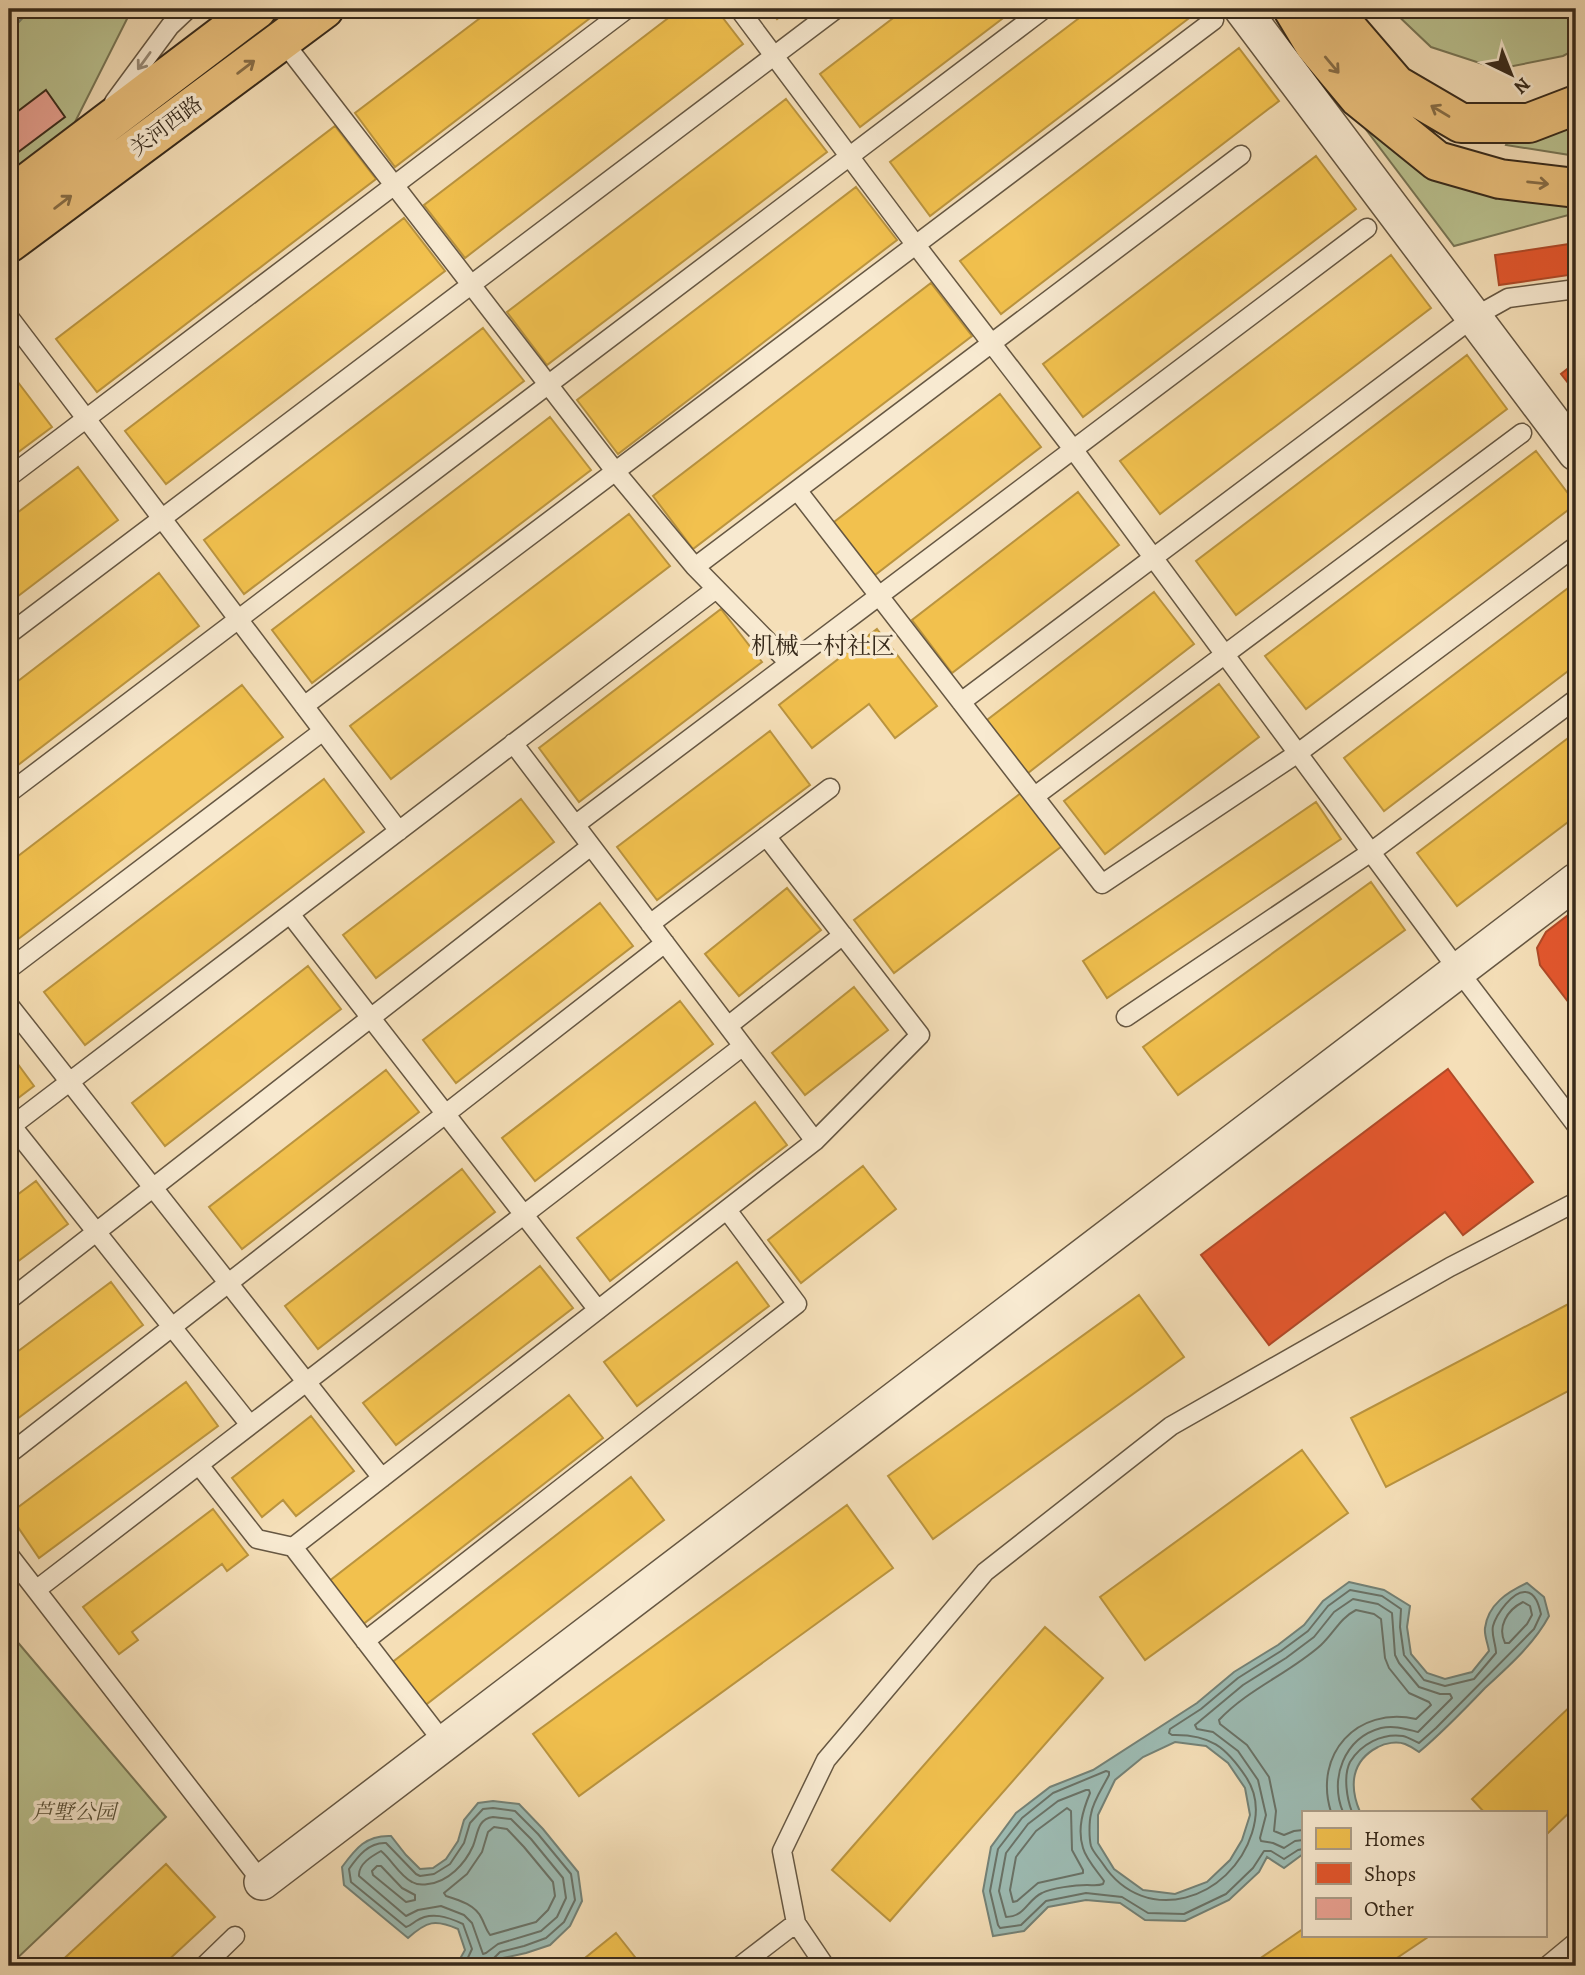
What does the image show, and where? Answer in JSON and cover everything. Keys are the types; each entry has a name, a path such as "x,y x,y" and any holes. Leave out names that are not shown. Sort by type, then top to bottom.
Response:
{"main road":[{"name":"关河西路","path":"9,197 257,9"},
{"name":"关河西路","path":"9,243 324,9"},
{"path":"1293,9 1314,44 1359,98 1437,162 1500,179 1576,188"},
{"path":"1337,9 1347,28 1396,85 1461,123 1529,123 1576,105"}],"street":[{"path":"1228,14 1474,317 1576,453"},
{"path":"262,1882 1576,881"}],"lane":[{"path":"87,138 170,26 188,9"},
{"path":"9,477 627,9"},
{"path":"739,9 1073,449 1458,970 1576,1125"},
{"path":"9,634 836,9"},
{"path":"9,793 1044,9"},
{"path":"304,706 915,244 1228,14"},
{"path":"282,40 615,471 695,567 789,663"},
{"path":"695,567 1241,155"},
{"path":"575,825 1367,228"},
{"path":"961,702 1474,317 1508,298 1576,289"},
{"path":"9,317 398,831"},
{"path":"1034,796 1522,433"},
{"path":"797,490 1102,884 1298,753 1576,546"},
{"path":"250,1425 10,1127 716,589"},
{"path":"1126,1017 1371,852 1576,699"},
{"path":"9,969 323,731"},
{"path":"513,743 815,1141"},
{"path":"650,924 830,788"},
{"path":"293,1547 815,1141 920,1035 766,836"},
{"path":"9,1300 591,846"},
{"path":"290,914 598,1310"},
{"path":"728,1026 843,935"},
{"path":"9,1454 665,943"},
{"path":"9,1005 382,1479"},
{"path":"36,1590 743,1046"},
{"path":"825,1966 796,1923 782,1851 826,1760 985,1572 1171,1426 1450,1267 1576,1202"},
{"path":"365,1641 797,1304 727,1210"},
{"path":"199,1465 257,1539 293,1547 444,1742"},
{"path":"9,1555 262,1882"},
{"path":"740,1966 796,1923"},
{"path":"204,1966 235,1936"},
{"path":"1547,1966 1567,1960 1576,1942"}],"green space":[{"path":"31,9 132,9 72,128 9,174 9,32"},
{"path":"1275,9 1358,111 1576,199 1576,213 1454,246"},
{"path":"1391,9 1576,9 1576,49 1563,56 1498,69 1431,47"},
{"path":"1576,123 1576,156 1506,145 1511,135"},
{"name":"芦墅公园","path":"9,1632 166,1817 9,1966"}],"water":[{"path":"9,9 31,9 9,32"},
{"path":"1349,1582 1384,1590 1410,1606 1407,1627 1411,1654 1427,1673 1445,1679 1472,1672 1489,1651 1485,1631 1490,1612 1513,1590 1527,1583 1544,1597 1549,1616 1520,1654 1419,1752 1405,1744 1391,1743 1378,1747 1362,1759 1354,1784 1360,1811 1302,1811 1302,1855 1284,1868 1267,1857 1259,1872 1229,1900 1185,1921 1145,1920 1120,1903 1086,1900 1048,1907 1024,1931 993,1936 983,1891 991,1847 1016,1813 1050,1787 1093,1770 1197,1703 1234,1672 1278,1645 1304,1625 1323,1601","holes":["1175,1742 1206,1746 1228,1763 1245,1788 1250,1815 1242,1840 1230,1860 1207,1882 1175,1894 1143,1890 1114,1869 1098,1843 1098,1815 1115,1780 1143,1757"]},
{"path":"493,1801 519,1804 578,1872 582,1901 570,1926 550,1945 503,1958 496,1966 456,1966 465,1950 458,1929 432,1923 408,1938 344,1885 342,1867 347,1860 362,1844 382,1836 391,1836 420,1869 433,1868 446,1859 458,1841 464,1820 478,1803"}],"building: Homes":[{"path":"492,9 602,9 395,167 355,113"},
{"path":"680,9 716,9 743,44 465,258 424,205"},
{"path":"769,9 790,9 777,19"},
{"path":"905,9 1015,9 860,127 820,74"},
{"path":"1091,9 1201,9 930,216 890,162"},
{"path":"1239,48 1279,101 1001,314 960,261"},
{"path":"786,99 827,152 547,365 507,312"},
{"path":"335,126 376,179 97,392 56,339"},
{"path":"1316,156 1356,209 1083,417 1043,364"},
{"path":"856,187 897,240 618,454 577,400"},
{"path":"404,218 445,271 166,484 125,431"},
{"path":"1391,255 1431,308 1160,514 1120,461"},
{"path":"931,283 972,336 693,549 653,496"},
{"path":"483,328 524,381 244,594 204,540"},
{"path":"1467,355 1507,409 1236,615 1196,561"},
{"path":"11,373 52,427 9,459 9,375"},
{"path":"1000,394 1041,447 875,575 834,522"},
{"path":"550,417 591,470 312,683 272,630"},
{"path":"1536,451 1576,504 1306,709 1265,656"},
{"path":"78,467 118,520 9,603 9,519"},
{"path":"1078,492 1119,545 952,673 912,620"},
{"path":"629,514 670,566 391,779 350,726"},
{"path":"159,573 199,626 9,772 9,688"},
{"path":"1576,582 1576,665 1384,811 1344,758"},
{"path":"1154,592 1194,644 1028,773 987,720"},
{"path":"721,609 762,662 579,802 539,748"},
{"path":"877,629 937,706 895,738 869,704 812,748 779,705"},
{"path":"1219,684 1259,737 1105,854 1064,801"},
{"path":"242,685 283,737 9,946 9,863"},
{"path":"770,731 810,785 657,900 617,847"},
{"path":"1576,732 1576,816 1457,906 1417,853"},
{"path":"324,779 364,832 85,1045 44,992"},
{"path":"1021,793 1062,846 894,973 854,920"},
{"path":"521,799 554,842 376,978 343,935"},
{"path":"1316,802 1341,839 1107,998 1083,961"},
{"path":"1371,882 1405,930 1178,1095 1143,1047"},
{"path":"787,888 821,930 739,996 705,954"},
{"path":"600,903 633,946 456,1083 423,1040"},
{"path":"308,966 341,1009 165,1146 132,1103"},
{"path":"854,987 888,1030 805,1095 772,1053"},
{"path":"680,1001 713,1044 535,1181 502,1138"},
{"path":"9,1052 34,1086 9,1105"},
{"path":"386,1070 419,1112 242,1249 209,1207"},
{"path":"755,1102 787,1145 610,1281 577,1238"},
{"path":"863,1166 896,1209 801,1283 768,1240"},
{"path":"462,1169 495,1212 318,1349 285,1306"},
{"path":"36,1181 68,1224 9,1268 9,1201"},
{"path":"737,1262 769,1306 637,1406 604,1362"},
{"path":"540,1266 573,1308 396,1445 363,1403"},
{"path":"111,1282 143,1325 9,1425 9,1358"},
{"path":"1139,1295 1184,1357 933,1539 888,1476"},
{"path":"1576,1300 1576,1387 1386,1487 1351,1418"},
{"path":"186,1382 218,1426 39,1558 9,1514"},
{"path":"569,1395 603,1438 362,1625 328,1582"},
{"path":"311,1416 354,1471 296,1516 283,1500 262,1517 232,1478"},
{"path":"1302,1450 1348,1513 1145,1660 1100,1597"},
{"path":"631,1477 664,1520 423,1707 390,1664"},
{"path":"847,1505 893,1568 579,1796 533,1734"},
{"path":"213,1509 248,1555 227,1571 222,1564 132,1632 138,1640 119,1654 83,1607"},
{"path":"1045,1627 1103,1678 890,1921 832,1870"},
{"path":"1576,1701 1576,1806 1546,1835 1546,1811 1483,1811 1472,1799"},
{"path":"166,1864 215,1917 162,1966 56,1966"},
{"path":"1302,1930 1302,1937 1428,1937 1385,1966 1249,1966"},
{"path":"616,1933 642,1966 575,1966"}],"building: Shops":[{"path":"1576,243 1576,274 1499,285 1495,255"},
{"path":"1576,362 1576,393 1561,374"},
{"path":"1576,909 1576,1012 1540,965 1537,948 1546,932"},
{"path":"1448,1069 1533,1182 1463,1235 1445,1212 1269,1345 1201,1255"}],"building: Other":[{"path":"46,90 65,117 9,159 9,118"}],"district":[{"name":"机械一村社区","path":"823,646"}]}
